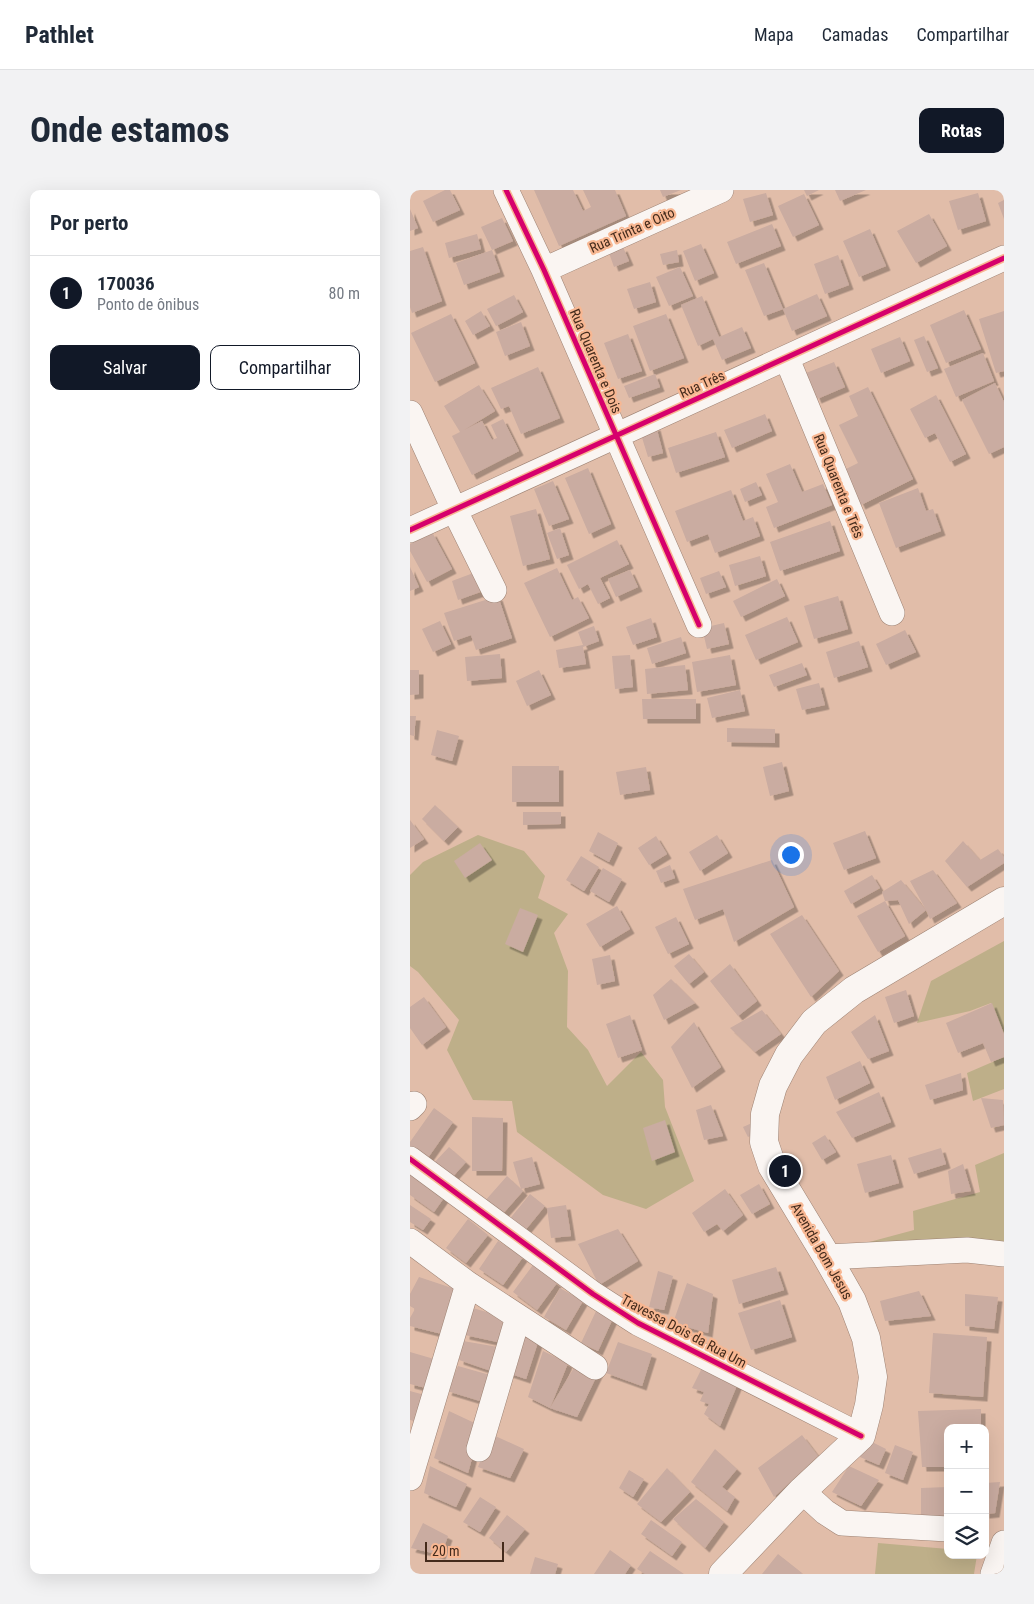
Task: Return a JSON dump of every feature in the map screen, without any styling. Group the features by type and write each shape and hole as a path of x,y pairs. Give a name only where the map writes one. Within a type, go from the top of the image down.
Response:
{"main road":[{"name":"Avenida Bom Jesus","path":"861,1436 869,1405 873,1377 866,1338 852,1301 772,1166 764,1142 765,1114 773,1086 789,1055 814,1022 854,990 1004,901"},
{"path":"723,1574 802,1491 861,1436"}],"street":[{"name":"Rua Quarenta e Dois","path":"506,190 544,270 700,625"},
{"name":"Rua Trinta e Oito","path":"544,270 721,190"},
{"name":"Rua Três","path":"410,530 1004,258"},
{"name":"Rua Quarenta e Três","path":"787,358 892,613"},
{"path":"410,413 494,590"},
{"name":"Travessa Dois da Rua Um","path":"410,1159 593,1294 638,1323 861,1436"},
{"path":"410,1242 468,1284 595,1367"},
{"path":"827,1257 967,1250 1004,1254"},
{"path":"410,1478 468,1284"},
{"path":"479,1449 518,1317"},
{"path":"802,1491 825,1512 842,1523 944,1529"},
{"path":"989,1532 1004,1533"},
{"path":"993,1574 1004,1542"}],"shaded area":[{"path":"478,835 524,851 545,876 538,898 568,914 554,933 568,971 567,1027 588,1050 607,1086 641,1052 663,1080 665,1107 694,1181 646,1209 603,1195 517,1132 512,1101 473,1100 447,1050 459,1020 418,972 410,966 410,875 423,862"},
{"path":"1004,941 1004,1034 991,1003 970,1011 917,1023 931,981"},
{"path":"1004,1057 1004,1089 973,1101 967,1073"},
{"path":"1004,1153 1004,1259 847,1248 914,1230 913,1211 980,1192 975,1165"},
{"path":"878,1543 944,1549 944,1559 976,1559 974,1574 875,1574"}],"building":[{"path":"445,190 450,190 460,210 433,222 423,201"},
{"path":"534,190 573,190 583,211 591,207 583,190 615,190 626,216 559,246"},
{"path":"660,190 681,190 663,197"},
{"path":"804,190 819,190 807,196"},
{"path":"835,190 866,190 840,201"},
{"path":"766,193 773,215 750,222 743,199"},
{"path":"978,193 986,221 958,230 949,201"},
{"path":"804,194 819,225 793,237 778,206"},
{"path":"1004,200 1004,219 998,203"},
{"path":"410,209 418,228 410,231"},
{"path":"929,214 947,246 916,263 897,231"},
{"path":"502,218 513,241 492,250 481,227"},
{"path":"772,224 781,246 736,264 727,242"},
{"path":"870,229 886,266 859,277 843,241"},
{"path":"477,234 481,249 449,258 445,243"},
{"path":"701,244 714,273 695,281 683,251"},
{"path":"423,247 442,301 412,313 410,307 410,251"},
{"path":"623,247 629,261 614,267 609,253"},
{"path":"492,250 500,272 464,285 456,263"},
{"path":"677,250 679,262 663,265 660,254"},
{"path":"838,255 849,285 825,294 814,264"},
{"path":"764,263 783,309 764,316 745,270"},
{"path":"680,267 693,296 669,306 656,277"},
{"path":"650,282 656,302 634,309 627,289"},
{"path":"817,294 827,316 792,331 783,309"},
{"path":"514,295 523,312 496,326 487,309"},
{"path":"702,296 719,337 742,327 751,348 722,360 713,339 698,346 681,305"},
{"path":"964,310 981,349 946,363 930,325"},
{"path":"481,311 490,326 473,335 465,321"},
{"path":"1004,311 1004,371 996,373 979,319"},
{"path":"451,314 475,363 435,382 411,333"},
{"path":"666,314 684,358 650,371 633,326"},
{"path":"521,322 530,346 505,356 496,332"},
{"path":"628,334 642,371 618,379 604,343"},
{"path":"924,336 938,368 927,372 914,340"},
{"path":"900,337 910,361 881,373 871,349"},
{"path":"983,353 994,381 956,397 944,369"},
{"path":"834,362 845,387 817,399 806,373"},
{"path":"538,367 560,418 521,434 509,406 501,409 491,388"},
{"path":"655,374 660,387 629,398 624,386"},
{"path":"995,383 1004,402 1004,447 989,454 962,400"},
{"path":"479,385 495,411 464,430 482,421 492,440 497,438 491,425 503,419 519,451 472,475 452,436 460,432 444,406"},
{"path":"868,387 913,479 861,505 844,470 858,463 839,425 858,416 849,396"},
{"path":"936,395 966,454 950,462 935,433 925,438 910,409"},
{"path":"765,414 772,431 732,448 724,430"},
{"path":"656,426 663,453 648,457 640,431"},
{"path":"716,432 725,457 676,473 668,448"},
{"path":"790,464 802,492 823,484 832,505 774,528 766,507 778,502 766,474"},
{"path":"588,468 611,524 589,534 565,478"},
{"path":"553,481 569,519 549,526 534,489"},
{"path":"756,482 762,495 745,502 740,489"},
{"path":"918,488 926,511 933,509 941,531 896,548 879,503"},
{"path":"731,490 743,521 753,517 760,536 715,553 708,534 687,542 675,511"},
{"path":"536,509 550,559 523,566 510,516"},
{"path":"830,521 840,551 780,571 770,542"},
{"path":"560,528 569,555 557,559 547,533"},
{"path":"432,532 452,569 427,582 410,551 410,544"},
{"path":"617,540 629,564 600,578 610,598 598,604 588,584 579,589 567,565"},
{"path":"760,556 766,576 735,586 729,565"},
{"path":"410,567 419,587 410,591"},
{"path":"557,568 572,600 578,597 589,618 550,637 524,583"},
{"path":"630,570 638,587 616,597 608,579"},
{"path":"719,571 726,587 706,594 700,578"},
{"path":"476,572 483,591 458,600 452,581"},
{"path":"777,579 785,596 741,617 733,601"},
{"path":"498,596 512,638 476,650 471,635 454,641 444,613"},
{"path":"838,596 848,629 814,639 804,606"},
{"path":"787,617 798,642 756,660 745,635"},
{"path":"651,618 657,637 633,645 626,627"},
{"path":"440,621 451,644 433,652 422,629"},
{"path":"724,623 729,644 707,649 702,628"},
{"path":"594,626 599,641 583,647 586,664 559,668 556,650 583,645 578,632"},
{"path":"905,630 916,652 886,665 876,644"},
{"path":"681,637 686,653 652,664 647,648"},
{"path":"859,641 868,667 834,678 826,652"},
{"path":"500,654 502,678 467,681 465,657"},
{"path":"630,655 633,687 615,689 612,656"},
{"path":"730,655 736,685 697,692 692,662"},
{"path":"802,663 807,675 774,687 769,675"},
{"path":"685,665 688,690 647,694 645,669"},
{"path":"410,670 419,670 419,694 410,695"},
{"path":"539,670 551,695 527,706 516,681"},
{"path":"819,683 825,705 802,710 796,689"},
{"path":"740,690 745,711 712,718 707,698"},
{"path":"642,699 696,699 696,719 643,719"},
{"path":"410,716 416,716 414,736 410,735"},
{"path":"727,728 775,729 775,743 727,742"},
{"path":"437,730 459,736 452,761 431,755"},
{"path":"782,762 789,791 770,796 763,767"},
{"path":"512,766 559,766 559,802 512,802"},
{"path":"646,767 650,790 620,795 616,772"},
{"path":"435,805 458,827 444,841 422,819"},
{"path":"523,812 561,812 561,824 523,825"},
{"path":"410,820 424,839 410,848"},
{"path":"865,831 876,858 844,870 833,843"},
{"path":"598,832 618,843 609,862 589,851"},
{"path":"717,835 728,853 700,871 689,852"},
{"path":"656,836 667,854 649,865 638,848"},
{"path":"963,841 980,860 998,849 1004,857 1004,863 967,887 945,861"},
{"path":"480,843 492,860 465,878 454,861"},
{"path":"581,856 599,867 584,891 566,880"},
{"path":"772,860 794,907 734,942 723,909 695,920 683,889"},
{"path":"670,865 675,878 661,883 656,871"},
{"path":"603,868 622,879 609,902 590,891"},
{"path":"933,870 957,903 930,919 910,881"},
{"path":"872,875 880,888 851,904 844,891"},
{"path":"901,880 926,910 909,924 898,900 885,901 882,892"},
{"path":"885,901 905,936 878,952 857,916"},
{"path":"617,906 630,929 600,947 586,924"},
{"path":"520,908 538,915 523,952 505,944"},
{"path":"802,915 839,971 811,997 770,934"},
{"path":"676,917 689,944 668,954 655,927"},
{"path":"689,954 704,972 689,984 674,966"},
{"path":"610,955 615,981 597,985 592,959"},
{"path":"730,964 757,1001 738,1016 710,981"},
{"path":"671,979 695,1003 664,1020 653,995"},
{"path":"906,990 914,1016 894,1023 885,997"},
{"path":"424,997 446,1027 422,1045 410,1028 410,1007"},
{"path":"992,1003 1004,1034 1004,1057 991,1062 983,1043 958,1053 946,1023"},
{"path":"762,1010 781,1034 755,1052 730,1028"},
{"path":"630,1015 642,1050 618,1058 606,1024"},
{"path":"875,1015 889,1051 868,1059 851,1032"},
{"path":"694,1022 721,1067 692,1088 671,1047"},
{"path":"860,1061 870,1083 835,1100 826,1077"},
{"path":"961,1073 963,1090 930,1100 925,1085"},
{"path":"879,1092 891,1122 852,1138 836,1112"},
{"path":"981,1098 1003,1100 1004,1125 991,1128"},
{"path":"711,1105 723,1136 704,1140 696,1110"},
{"path":"434,1108 453,1122 425,1162 410,1151 410,1142"},
{"path":"472,1117 503,1118 502,1171 472,1171"},
{"path":"665,1120 675,1152 652,1161 643,1128"},
{"path":"752,1123 757,1133 748,1137 743,1127"},
{"path":"825,1135 836,1152 822,1160 812,1143"},
{"path":"449,1147 466,1162 449,1181 432,1165"},
{"path":"941,1148 946,1164 914,1174 908,1158"},
{"path":"891,1155 899,1183 865,1193 857,1164"},
{"path":"532,1157 540,1184 521,1189 513,1162"},
{"path":"963,1164 971,1191 951,1194 948,1171"},
{"path":"415,1168 448,1192 434,1212 410,1195 410,1175"},
{"path":"507,1176 523,1191 500,1217 484,1202"},
{"path":"759,1184 770,1204 752,1214 740,1195"},
{"path":"725,1189 743,1215 723,1231 717,1224 704,1232 692,1213"},
{"path":"530,1194 545,1206 523,1233 508,1221"},
{"path":"410,1205 431,1219 423,1230 410,1222"},
{"path":"566,1205 571,1236 551,1238 547,1208"},
{"path":"468,1219 488,1235 466,1263 446,1248"},
{"path":"618,1229 638,1261 599,1285 578,1244"},
{"path":"498,1241 523,1257 503,1285 479,1269"},
{"path":"533,1265 557,1283 537,1310 513,1292"},
{"path":"776,1267 784,1290 739,1304 732,1280"},
{"path":"658,1271 673,1276 664,1310 649,1307"},
{"path":"419,1277 464,1292 450,1336 410,1326 410,1318 415,1309 410,1306 410,1294"},
{"path":"687,1283 713,1294 708,1333 673,1323"},
{"path":"560,1288 583,1301 566,1330 544,1317"},
{"path":"919,1291 931,1316 885,1321 880,1301"},
{"path":"965,1294 998,1297 994,1329 965,1326"},
{"path":"780,1300 792,1337 751,1350 738,1313"},
{"path":"469,1307 508,1318 502,1343 465,1335"},
{"path":"597,1309 614,1316 598,1351 581,1343"},
{"path":"520,1330 540,1336 526,1379 505,1372"},
{"path":"933,1333 987,1337 983,1397 929,1393"},
{"path":"463,1341 498,1347 497,1373 459,1360"},
{"path":"618,1342 652,1354 642,1386 606,1373"},
{"path":"543,1351 568,1363 550,1408 528,1397"},
{"path":"410,1352 441,1361 434,1390 410,1384"},
{"path":"578,1361 599,1371 577,1417 550,1408"},
{"path":"458,1366 497,1377 490,1404 447,1391"},
{"path":"702,1368 738,1383 720,1426 704,1414 709,1404 700,1401 704,1392 692,1388"},
{"path":"410,1391 432,1397 425,1424 410,1420"},
{"path":"981,1409 981,1424 944,1424 944,1467 922,1467 918,1411"},
{"path":"449,1411 481,1426 468,1473 434,1458"},
{"path":"491,1434 524,1449 510,1478 478,1467"},
{"path":"802,1435 818,1456 774,1497 758,1468"},
{"path":"868,1440 886,1449 879,1465 860,1457"},
{"path":"895,1445 913,1452 903,1480 885,1473"},
{"path":"715,1449 737,1469 722,1487 735,1497 727,1511 691,1482"},
{"path":"430,1466 467,1484 456,1507 424,1493"},
{"path":"849,1466 879,1480 861,1506 832,1492"},
{"path":"667,1468 690,1492 661,1522 637,1504"},
{"path":"629,1470 644,1479 633,1497 619,1488"},
{"path":"1000,1482 995,1513 989,1514 989,1483"},
{"path":"944,1487 944,1521 921,1518 921,1488"},
{"path":"480,1497 496,1507 480,1532 463,1522"},
{"path":"696,1499 724,1522 705,1548 673,1519"},
{"path":"507,1515 525,1529 506,1552 489,1538"},
{"path":"651,1520 682,1542 672,1556 641,1534"},
{"path":"423,1523 448,1536 441,1555 411,1548"},
{"path":"610,1550 631,1565 625,1574 594,1574"},
{"path":"650,1551 684,1574 645,1574 637,1569"},
{"path":"778,1554 802,1573 762,1574"},
{"path":"535,1557 558,1564 555,1574 530,1574"}],"cycle path":[{"path":"506,190 544,270 699,625"},
{"path":"410,530 1004,258"},
{"path":"410,1159 593,1294 638,1323 861,1436"}],"place":[{"name":"170036","path":"785,1171"}]}
